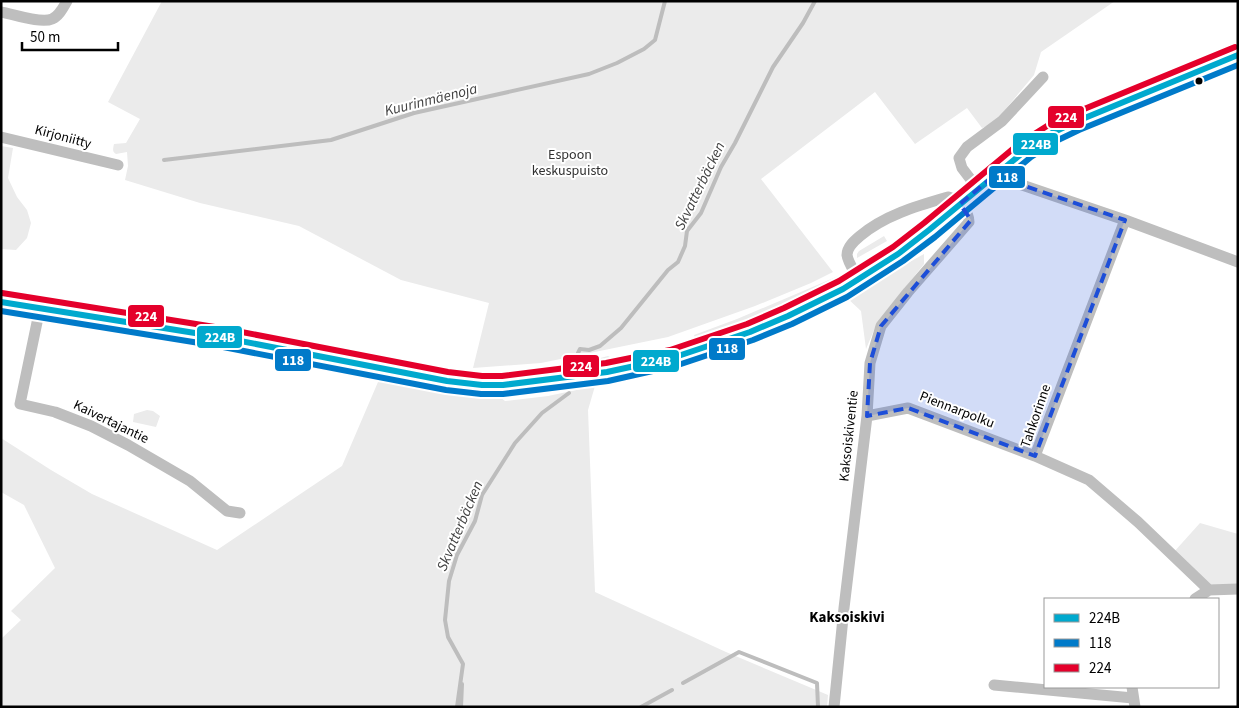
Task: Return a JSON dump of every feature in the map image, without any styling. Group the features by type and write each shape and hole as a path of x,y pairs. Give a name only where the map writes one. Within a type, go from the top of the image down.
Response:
{"street":[{"path":"1,12 39,20 50,20 62,10 67,1"},
{"path":"1,302 220,337 288,352 447,381 503,385 607,372 672,358 750,332 825,298 859,280 898,254 1026,150 1052,133 1238,55"},
{"path":"978,189 962,168 959,158 967,147 1002,121 1043,77"},
{"name":"Kirjoniitty","path":"1,137 118,165"},
{"path":"1002,169 1016,183 1125,220 1238,262"},
{"path":"859,280 848,260 847,254 850,246 865,232 893,216 912,208 948,198 952,198 960,204"},
{"name":"Kaksoiskiventie","path":"834,707 867,416 870,363 881,326 969,222 969,217 960,204"},
{"name":"Tahkorinne","path":"1125,220 1035,456 1089,480 1138,522 1209,590"},
{"name":"Kaivertajantie","path":"40,308 20,404 55,412 91,426 190,481 227,511 240,513"},
{"name":"Piennarpolku","path":"867,416 908,408 1035,456"},
{"path":"1197,598 1209,590 1238,589"},
{"path":"994,685 1133,697"}],"highlighted area":[{"path":"1002,169 1016,183 1125,220 1035,456 908,408 867,416 870,363 881,326 971,220 960,204"}],"green space":[{"name":"Espoon keskuspuisto","path":"162,1 1115,1 1041,52 1034,75 994,123 982,128 967,108 915,144 875,92 761,179 833,272 755,306 668,337 541,363 473,368 489,303 401,280 299,226 200,203 125,180 128,166 127,152 116,154 113,148 114,144 126,143 140,119 108,102"},
{"path":"1,146 13,148 8,178 17,197 27,210 31,223 27,238 16,250 1,249"},
{"path":"884,236 887,241 857,258 859,251"},
{"path":"924,254 924,264 877,323 866,349 861,311 846,297"},
{"path":"843,274 845,277 841,281 803,302 746,326 695,338 694,335"},
{"path":"608,356 613,360 600,365 541,370 542,368 585,362"},
{"path":"532,370 534,372 501,377 467,376"},
{"path":"381,375 496,394 505,401 548,396 595,386 588,410 595,592 726,652 828,695 827,707 1,707 1,639 21,620 11,611 55,568 24,505 1,492 1,438 92,494 217,550 342,466"},
{"path":"147,410 153,411 160,416 156,427 133,422 134,414"},
{"path":"1200,523 1238,534 1238,587 1210,587 1173,553"}],"waterway":[{"name":"Kuurinmäenoja","path":"164,160 331,140 414,113 589,74 617,63 644,49 655,40 665,1"},
{"name":"Skvatterbäcken","path":"578,353 580,349 589,350 600,346 621,328 668,270 678,262 685,246 687,231 701,213 721,167 773,67 803,23 815,1"},
{"name":"Skvatterbäcken","path":"457,707 463,664 448,637 445,620 449,581 457,555 475,521 482,495 515,443 542,413 569,393"},
{"path":"683,683 739,652 817,683 818,707"},
{"name":"Skvatterbäcken","path":"461,707 462,684"},
{"path":"641,707 672,690"}],"transit line":[{"name":"224","path":"2,293 221,328 448,372 482,376 502,376 606,363 670,350 747,324 839,281 893,247 1020,143 1047,126 1235,47"},
{"name":"224B","path":"1,302 220,337 447,381 503,385 607,372 672,358 750,332 843,289 898,254 1026,150 1052,133 1238,55"},
{"name":"118","path":"1,311 218,346 446,390 481,394 503,394 608,381 675,366 753,340 792,324 847,297 903,261 935,237 1031,157 1056,141 1238,65"}],"district":[{"name":"Kaksoiskivi","path":"847,617"}]}
